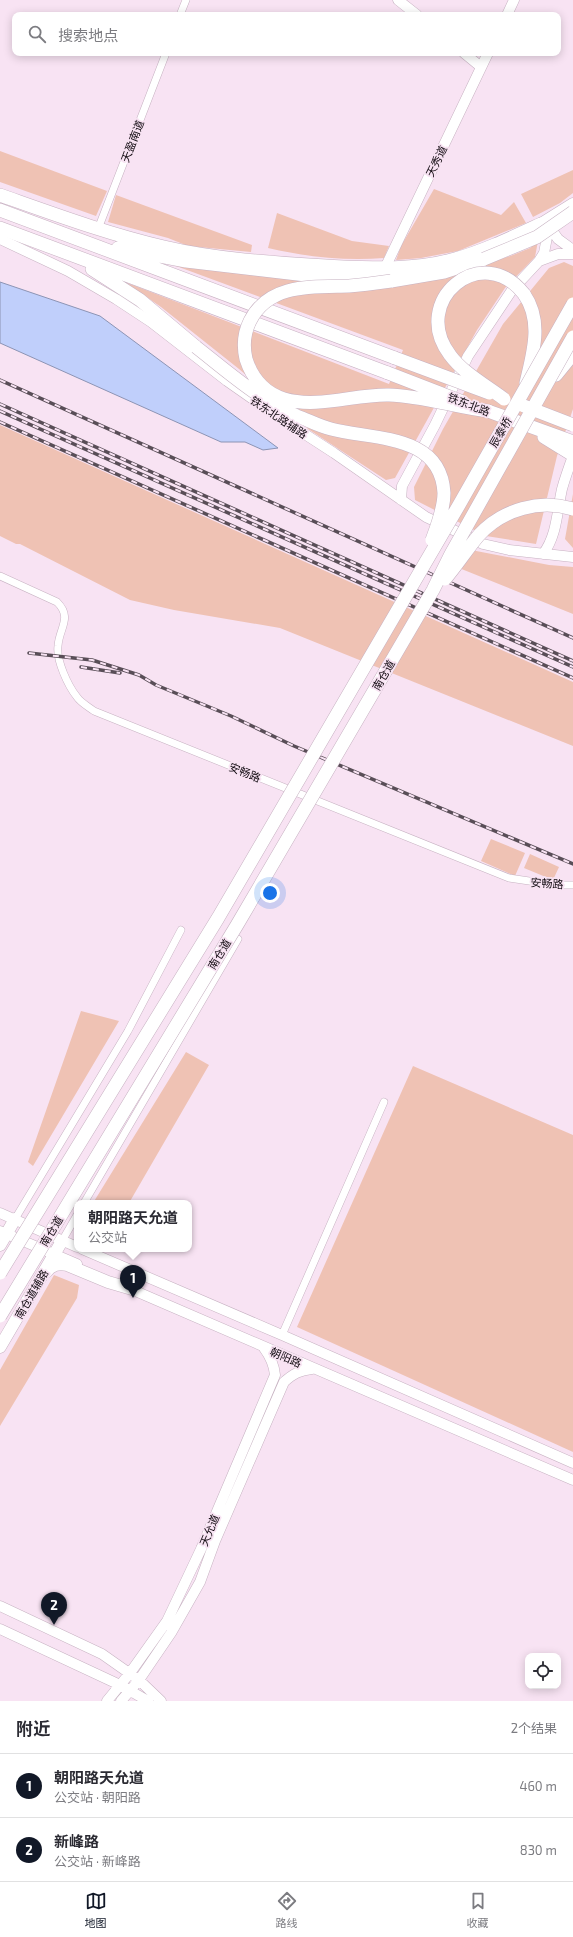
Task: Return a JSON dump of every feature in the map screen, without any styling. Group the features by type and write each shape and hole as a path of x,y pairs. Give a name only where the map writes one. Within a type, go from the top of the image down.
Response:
{"highway":[{"path":"0,195 98,229 164,247 195,253 308,265 385,268 422,265 454,260 498,244 543,222"},
{"path":"0,210 74,238 186,261 323,277 391,281"},
{"path":"488,411 398,396 372,396 329,401 291,400 272,394 258,382 248,365 244,348 250,321 256,310 278,294 300,288 368,285 444,272 503,252 538,237 573,212"},
{"path":"0,228 40,243 113,281 166,320 196,347 231,375 279,408 331,429 401,441 415,447 427,456 439,473 444,493 426,559"},
{"name":"铁东北路","path":"74,238 573,425"},
{"name":"铁东北路","path":"40,243 573,442"},
{"path":"504,399 460,366 450,355 440,338 438,320 442,301 450,290 466,277 480,273 505,277 517,286 527,297 533,316 536,334 525,388"},
{"name":"辰泰桥","path":"426,559 573,304"},
{"name":"辰泰桥","path":"433,590 451,554 573,337"},
{"path":"537,400 573,354"},
{"path":"542,413 573,418"},
{"path":"530,427 573,455"},
{"path":"433,590 452,571 480,534 501,517 538,505 556,505 573,509"},
{"name":"南仓道","path":"0,1273 218,918 426,559"},
{"name":"南仓道","path":"0,1316 237,925 433,590"}],"main road":[{"path":"543,222 573,204"},
{"path":"0,1245 3,1232 16,1220"},
{"name":"南仓道辅路","path":"0,1348 62,1241"},
{"path":"42,1276 49,1268 60,1264 118,1286 132,1289"}],"street":[{"path":"181,12 186,0"},
{"path":"398,0 413,12"},
{"path":"508,12 514,0"},
{"name":"天盈南道","path":"98,229 165,56"},
{"path":"468,56 481,67"},
{"name":"天秀道","path":"385,268 486,56"},
{"path":"543,222 558,239 573,250"},
{"path":"401,500 402,486 435,425 468,356 512,290 539,262 544,253 547,242 543,222"},
{"name":"铁东北路辅路","path":"0,240 68,271 116,299 151,322 227,381 426,517 483,544 509,550 573,557"},
{"path":"539,262 558,254 573,254"},
{"path":"543,554 550,545 554,534 563,487 573,455"},
{"name":"安畅路","path":"0,576 57,602 62,608 65,618 57,647 63,673 77,698 94,711 509,878 536,883 573,885"},
{"path":"16,1220 128,1030 181,930"},
{"path":"86,1200 238,940"},
{"path":"282,1334 384,1102"},
{"path":"0,1213 74,1246"},
{"path":"62,1241 74,1220"},
{"name":"朝阳路","path":"3,1232 312,1369 573,1480"},
{"name":"朝阳路","path":"89,1252 282,1334 573,1463"},
{"name":"天允道","path":"107,1701 130,1673 167,1622 181,1593 275,1375 275,1368 270,1355 262,1346"},
{"name":"天允道","path":"121,1701 139,1680 171,1633 200,1582 215,1541 284,1382 295,1373 312,1369"},
{"path":"0,1606 102,1654 139,1680 161,1701"},
{"path":"0,1629 120,1685 148,1701"}],"shaded area":[{"path":"0,151 107,191 96,216 0,182"},
{"path":"573,170 573,193 560,203 533,217 521,194"},
{"path":"434,189 501,215 514,202 526,223 458,251 421,258 396,260 401,246"},
{"path":"116,195 252,245 251,252 188,246 168,238 108,222"},
{"path":"277,213 352,241 389,246 384,258 369,259 326,258 268,248"},
{"path":"538,241 535,257 505,288 477,330 395,478 386,480 308,429 239,369 161,307 125,282 389,384 403,350 168,263 307,279 352,290 480,266 530,248"},
{"path":"564,262 573,266 573,409 557,456 536,544 486,536 415,500 414,487 443,429 503,324 549,268"},
{"path":"0,425 573,682 573,746 280,628 174,610 130,600 20,544 16,544 0,536"},
{"path":"573,494 573,548 565,539"},
{"path":"471,550 549,565 573,567 573,614 459,568"},
{"path":"491,839 525,853 515,876 481,861"},
{"path":"530,854 559,867 553,880 524,868"},
{"path":"81,1011 119,1021 33,1166 28,1162"},
{"path":"186,1052 209,1065 131,1200 95,1200"},
{"path":"413,1066 573,1135 573,1452 297,1327"},
{"path":"54,1275 79,1285 77,1298 0,1426 0,1370"}],"water":[{"path":"0,282 100,316 278,448 263,450 245,442 221,442 0,343"}],"railway":[{"path":"0,380 573,638"},
{"path":"0,404 573,661"},
{"path":"0,411 573,667"},
{"path":"0,422 573,678"},
{"path":"29,653 92,660 139,675 156,685 231,716 294,746 573,864"},
{"path":"81,667 120,673"}],"place":[{"name":"朝阳路天允道","path":"133,1298"},
{"name":"新峰路","path":"54,1625"}]}
